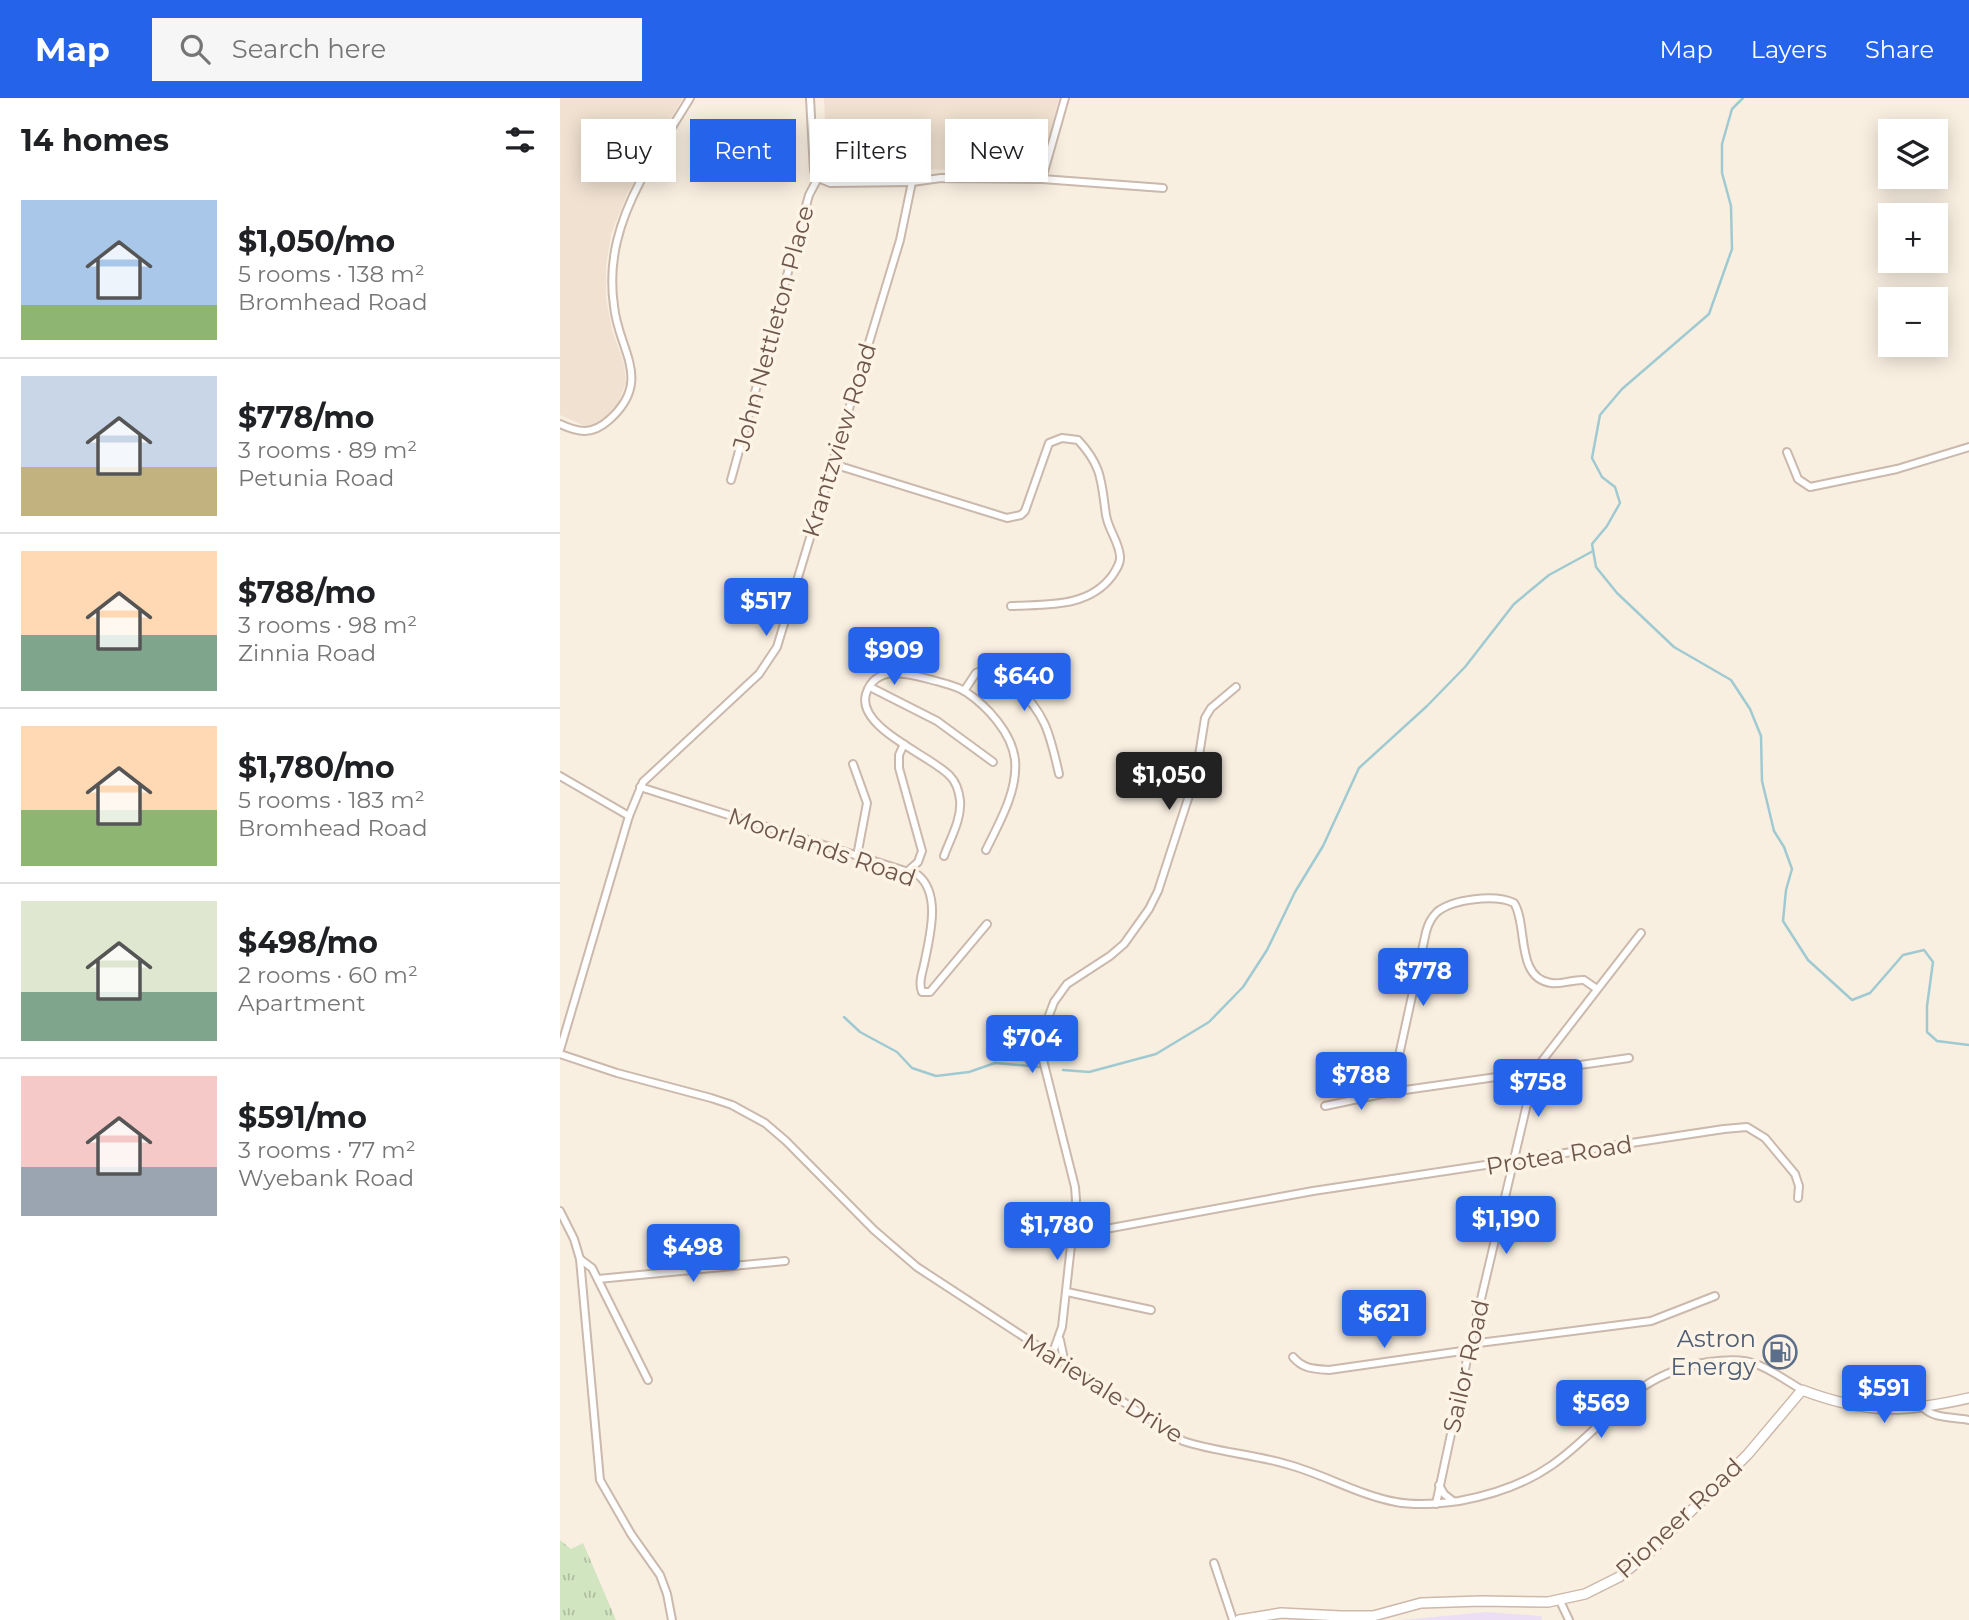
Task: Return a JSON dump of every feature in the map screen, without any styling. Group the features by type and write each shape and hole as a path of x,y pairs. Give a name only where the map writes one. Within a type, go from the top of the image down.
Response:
{"main road":[{"name":"Pioneer Road","path":"1239,1620 1281,1613 1373,1616 1421,1603 1560,1601 1603,1586 1635,1564 1726,1478 1802,1390"},
{"path":"1802,1390 1839,1403 1881,1410 1923,1407 1969,1398"}],"street":[{"path":"560,424 583,432 595,430 615,414 628,393 632,377 630,361 614,307 616,244 629,204 690,98"},
{"path":"810,98 811,119"},
{"path":"1048,158 1065,98"},
{"path":"1048,179 1163,188"},
{"name":"John Nettleton Place","path":"731,481 809,195 816,182"},
{"path":"828,182 871,182"},
{"name":"Krantzview Road","path":"560,1052 629,816 640,787 695,732 760,674 774,655 900,240 912,182"},
{"path":"833,464 1007,518 1025,511 1049,443 1062,438 1078,440 1100,473 1106,517 1120,563 1107,582 1084,598 1068,603 1012,606"},
{"path":"1787,452 1798,479 1810,487 1898,468 1969,447"},
{"path":"964,691 976,673 985,668 1003,676 1027,696 1047,725 1059,774"},
{"path":"944,856 960,808 958,790 949,774 871,718 865,703 870,687 881,676 898,673 964,691 1001,725 1015,760 1012,784 1003,814 986,850"},
{"path":"870,687 937,721 993,762"},
{"path":"1052,1356 1060,1338 1067,1292 1075,1187 1042,1060 1048,1018 1059,992 1124,944 1149,909 1158,891 1195,774 1205,718 1211,708 1236,687"},
{"path":"904,744 899,755 899,768 922,851 918,862 908,871"},
{"path":"853,764 867,803 857,856"},
{"path":"560,776 629,816"},
{"name":"Moorlands Road","path":"640,787 908,871 925,881 931,896 929,942 920,985 922,992 930,992 987,924"},
{"path":"1391,1092 1426,932 1434,915 1442,909 1494,897 1514,903 1519,911 1523,949 1534,973 1550,983 1584,980 1597,989"},
{"name":"Sailor Road","path":"1436,1504 1535,1070 1641,933"},
{"name":"Marievale Drive","path":"560,1052 617,1073 732,1105 765,1123 874,1230 917,1267 1183,1441 1200,1447 1288,1464 1395,1502 1436,1504 1454,1501 1509,1488 1535,1476 1572,1450 1639,1388 1682,1368 1718,1361 1754,1363 1802,1390"},
{"path":"1325,1106 1391,1092 1629,1058"},
{"name":"Protea Road","path":"1073,1235 1234,1208 1313,1191 1747,1127 1765,1138 1791,1166 1798,1186 1798,1198"},
{"path":"560,1211 574,1239 580,1259 600,1480 631,1534 660,1575 672,1620"},
{"path":"580,1259 592,1268 648,1380"},
{"path":"598,1279 785,1261"},
{"path":"1067,1292 1151,1310"},
{"path":"1293,1357 1299,1365 1329,1370 1651,1321 1715,1296"},
{"path":"1060,1338 1065,1364"},
{"path":"1923,1407 1927,1412 1936,1415 1969,1420"},
{"path":"1439,1485 1444,1494 1454,1501"},
{"path":"1214,1563 1233,1620"},
{"path":"1560,1601 1569,1620"}],"shaded area":[{"path":"560,98 683,98 671,119 581,119 581,182 634,182 611,234 606,266 606,298 612,330 624,364 626,382 617,407 601,423 585,426 560,415"},
{"path":"824,98 1059,98 1048,139 1048,119 945,119 945,170 931,169 931,119 825,119"},
{"path":"1486,1612 1541,1616 1542,1620 1402,1620"}],"green space":[{"path":"560,1540 571,1549 583,1543 616,1620 560,1620"}],"waterway":[{"path":"1743,98 1732,109 1722,144 1722,173 1731,206 1732,249 1709,314 1622,389 1600,415 1592,458 1602,477 1615,487 1620,503 1607,526 1592,544 1596,567 1617,593 1674,647 1731,680 1750,709 1761,736 1762,781 1774,831 1784,847 1792,869 1786,890 1783,921 1808,960 1852,1000 1870,993 1903,955 1924,950 1933,962 1927,1006 1927,1032 1937,1041 1969,1045"},
{"path":"1063,1070 1089,1072 1156,1054 1209,1022 1243,987 1267,950 1295,892 1323,846 1359,768 1465,667 1514,604 1549,575 1593,551"},
{"path":"844,1017 860,1032 897,1052 912,1068 936,1076 969,1072 995,1063 1040,1067"}],"place":[{"name":"Astron Energy","path":"1780,1352"}]}
